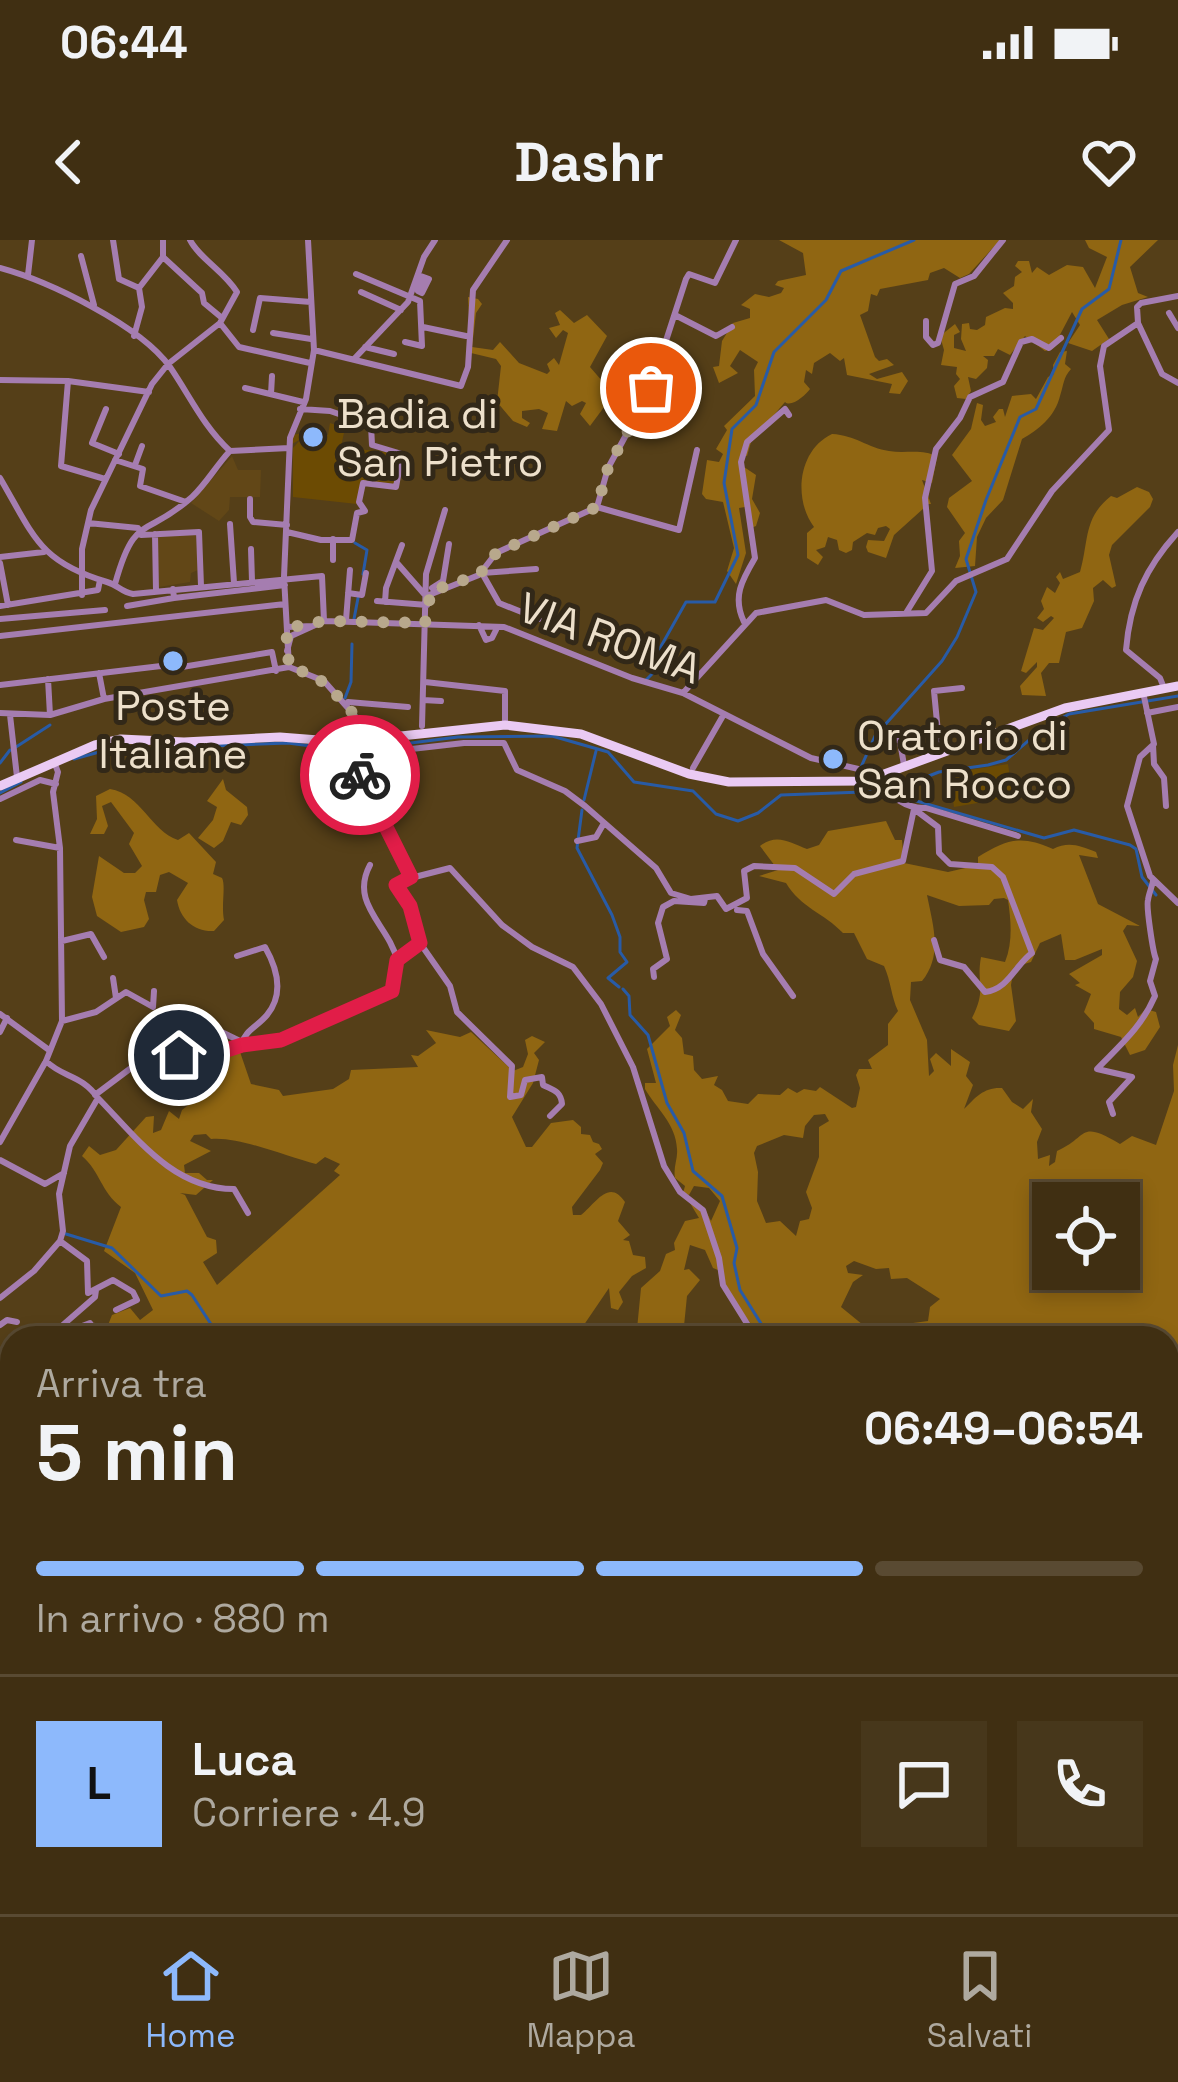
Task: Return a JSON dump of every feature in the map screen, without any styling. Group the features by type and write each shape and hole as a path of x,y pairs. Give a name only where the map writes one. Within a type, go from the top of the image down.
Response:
{"main road":[{"path":"0,786 104,742 280,737 358,743 505,719 581,734 689,773 729,782 869,779 1065,708 1145,704 1165,688 1178,686"}],"street":[{"path":"28,275 32,240"},
{"path":"112,240 119,279 139,288"},
{"path":"134,336 142,307 139,288 163,257 163,240"},
{"path":"82,595 87,523 148,392 168,364 221,321 237,290 190,240"},
{"path":"289,667 285,581 290,434 314,350 308,240"},
{"path":"355,358 411,296 435,240"},
{"path":"314,350 461,386 468,367 470,300 476,281 507,240"},
{"path":"597,507 608,468 646,398 689,274 715,283 736,240"},
{"path":"926,321 926,337 933,345 938,343 956,284 974,276 1003,240"},
{"path":"80,256 95,309"},
{"path":"163,257 202,293 204,303 238,347 311,363"},
{"path":"0,268 28,275 95,309 134,336 168,364 204,423 230,451"},
{"path":"356,274 420,302 422,346 405,342"},
{"path":"361,292 401,310"},
{"path":"1178,296 1141,302 1137,307 1138,322 1162,374 1178,383"},
{"path":"253,330 260,298 311,302"},
{"path":"1169,313 1178,328"},
{"path":"675,315 716,336 732,327"},
{"path":"683,693 756,613 826,600 864,615 926,613 964,576 999,566 1052,491 1109,430 1102,349 1138,322"},
{"path":"423,327 468,336"},
{"path":"273,333 312,339"},
{"path":"906,613 932,571 925,498 939,443 970,397 1004,382 1021,342 1032,339 1049,348 1061,338"},
{"path":"365,346 394,354"},
{"path":"614,362 636,395 646,398"},
{"path":"272,376 272,394"},
{"path":"0,380 68,381 148,392"},
{"path":"68,381 61,466 105,479"},
{"path":"245,388 371,425 372,446 401,452 396,487 362,485 359,502 365,511 357,513 352,540 254,522 250,499"},
{"path":"106,409 92,443 142,470 140,486 186,502"},
{"path":"744,622 739,589 755,558 741,462 747,442 784,409 789,415"},
{"path":"135,467 142,446"},
{"path":"87,523 138,528 186,502 230,451 290,448"},
{"path":"482,573 496,553 597,507 679,530 697,450"},
{"path":"0,478 44,552 81,574 133,594 322,576 324,621"},
{"path":"422,726 426,574 445,510"},
{"path":"154,522 156,591"},
{"path":"230,524 234,583"},
{"path":"138,528 141,535 199,532 201,586"},
{"path":"116,584 125,549 138,528"},
{"path":"1165,688 1160,678 1126,650 1138,588 1161,548 1178,532"},
{"path":"333,539 333,560"},
{"path":"402,544 381,602 428,598 482,573 536,569"},
{"path":"428,598 443,581 449,544"},
{"path":"251,549 252,581"},
{"path":"44,552 0,560 4,606 82,595 98,590 100,580"},
{"path":"397,563 428,598"},
{"path":"346,621 350,570"},
{"path":"348,593 362,595 366,573"},
{"path":"482,573 499,603 539,619"},
{"path":"127,606 201,586 285,581"},
{"path":"0,636 285,604"},
{"path":"0,619 105,610"},
{"name":"VIA ROMA","path":"290,631 324,621 488,628 683,693 811,758 869,779 914,808"},
{"path":"0,685 272,652 276,671"},
{"path":"221,660 222,681"},
{"path":"0,713 50,715 104,698 289,667 316,676 355,716 365,790 411,877"},
{"path":"99,673 104,698"},
{"path":"48,679 50,715"},
{"path":"425,682 506,693 505,719"},
{"path":"940,756 934,691 962,688"},
{"path":"424,700 441,701"},
{"path":"344,702 408,707"},
{"path":"1166,806 1164,778 1154,764 1145,704 1178,707"},
{"path":"693,768 724,714"},
{"path":"10,715 17,777"},
{"path":"893,736 900,742 905,769"},
{"path":"359,755 504,742 510,761 524,776 556,787 583,805 656,868 671,893 691,899 717,896 723,908 747,911 763,954 793,996"},
{"path":"1154,745 1140,757 1127,806 1153,880 1178,903"},
{"path":"0,1142 46,1061 62,1021 60,848 53,792 56,766"},
{"path":"0,799 40,780 56,784"},
{"path":"914,808 1018,836"},
{"path":"729,909 747,898 744,871 754,866 795,868 834,894 854,874 903,861 914,808"},
{"path":"914,808 937,826 939,853 950,865 992,867 1003,877 1031,956 1021,961 1000,988 986,992 964,967 940,960 934,940"},
{"path":"578,841 596,838 604,823"},
{"path":"16,840 60,848"},
{"path":"0,1298 34,1271 60,1241 58,1194 74,1135 96,1097 147,1056 208,1056 242,1044 281,1040 387,997 397,960 364,897 370,865"},
{"path":"550,1117 562,1104 542,1077 528,1078 521,1095 510,1097 510,1062 484,1043 457,1012 450,986 420,943 410,906 396,885 450,868 502,925 532,947 564,959 592,991 633,1067 670,1179 704,1210 723,1285 749,1326"},
{"path":"1113,1114 1109,1102 1132,1077 1097,1069 1124,1046 1155,996 1150,981 1156,959 1149,943 1152,919 1147,906 1153,880"},
{"path":"654,976 653,969 668,959 658,923 663,907 679,901 704,902 705,897"},
{"path":"62,941 92,934 104,957"},
{"path":"397,960 420,943"},
{"path":"237,956 265,947 279,977 272,1008 250,1028 242,1044"},
{"path":"113,978 116,998"},
{"path":"62,1021 96,1012 126,992 153,1007 154,991"},
{"path":"0,1032 3,1016 49,1050"},
{"path":"201,1022 242,1044"},
{"path":"46,1061 79,1077 130,1135 176,1174 209,1188 234,1189 248,1213"},
{"path":"0,1160 45,1184 64,1173"},
{"path":"60,1241 87,1262 88,1293 113,1280 133,1292 136,1300 116,1310"},
{"path":"62,1324 95,1297 96,1290"},
{"path":"0,1325 7,1320 17,1322"},
{"path":"80,1326 93,1326"}],"shaded area":[{"path":"779,240 1000,240 960,278 944,268 930,273 928,280 871,294 868,311 860,315 875,357 894,365 869,374 877,379 902,372 908,381 900,394 889,393 892,384 847,375 844,358 840,361 830,353 814,363 812,374 806,370 804,382 810,389 794,402 785,402 751,442 747,456 742,455 741,465 756,475 752,499 760,513 751,528 745,507 739,508 746,553 736,584 727,571 734,548 723,502 702,494 707,460 719,462 723,454 716,449 727,430 724,426 755,396 758,362 740,350 730,366 738,373 719,383 713,367 719,366 722,341 733,323 750,318 750,309 741,305 755,294 781,293 784,288 775,285 778,281 806,275 803,253"},
{"path":"1085,240 1158,240 1130,267 1138,293 1148,297 1097,320 1109,339 1092,351 1068,343 1080,325 1072,312 1053,348 1045,351 1025,336 1010,355 998,349 994,356 983,356 987,368 976,379 968,377 971,391 966,399 957,398 957,367 941,365 940,336 955,324 960,332 954,335 954,348 966,351 962,324 977,330 985,325 986,317 1013,309 1003,293 1022,272 1015,266 1018,261 1029,261 1032,273 1037,267 1049,275 1067,265 1083,267 1095,288 1107,257 1089,248"},
{"path":"468,297 482,304 476,313 472,347 493,350 500,342 519,363 547,374 547,364 554,358 559,365 568,333 563,330 556,338 549,328 560,325 555,313 560,310 574,323 587,315 607,336 590,367 603,382 612,384 613,395 590,426 580,414 586,403 582,401 572,406 566,401 557,431 542,429 548,413 539,409 522,411 522,418 530,423 527,427 513,421 497,402 501,366 496,359 471,353"},
{"path":"1067,351 1065,364 1071,369 1058,404 1045,422 1022,439 1003,500 977,537 975,566 955,568 965,533 947,507 949,498 972,481 952,455 971,429 977,403 983,405 985,426 996,422 993,417 999,409 1005,417 1012,396 1031,394 1036,399 1054,374 1060,352"},
{"path":"330,423 345,428 341,447 401,454 395,485 361,481 357,504 293,497 293,448 301,439 292,444 292,435 303,433 305,443 322,441"},
{"path":"832,434 881,449 937,457 932,483 922,480 931,504 923,504 894,535 886,558 866,547 868,540 884,541 890,529 886,526 853,542 846,553 839,550 837,540 828,537 825,547 816,550 823,557 818,565 807,558 807,533 814,527 803,503 802,476 812,451"},
{"path":"232,456 238,470 261,470 260,497 230,497 229,510 219,521 191,503"},
{"path":"1137,487 1153,499 1112,545 1109,555 1116,586 1103,580 1093,588 1094,601 1082,628 1066,632 1059,663 1049,663 1041,673 1046,696 1022,695 1020,686 1037,667 1037,662 1026,673 1021,671 1034,628 1043,630 1054,618 1043,622 1037,618 1044,609 1041,601 1047,587 1055,593 1060,572 1063,579 1080,572 1088,531 1102,504"},
{"path":"196,535 198,570 191,573 190,582 159,587 157,536"},
{"path":"1008,764 1013,797 954,807 949,773"},
{"path":"223,779 226,790 247,807 248,815 241,825 231,822 223,841 214,848 198,838 213,820 217,807 207,801"},
{"path":"110,789 130,798 169,835 178,840 189,833 216,862 213,874 223,881 224,920 214,931 194,927 185,918 177,900 188,883 169,872 160,875 156,892 146,892 149,919 144,927 121,932 97,916 92,897 99,856 124,873 135,873 142,866 129,844 134,833 111,802 102,806 108,826 104,834 90,834 97,819 96,796"},
{"path":"886,821 895,840 902,840 904,863 948,872 978,865 978,857 1014,841 1096,852 1098,858 1079,855 1098,904 1140,926 1127,925 1123,931 1137,961 1133,977 1120,992 1119,1009 1127,1015 1135,1008 1138,1017 1146,1009 1156,1012 1160,1027 1145,1050 1130,1055 1121,1037 1094,1029 1084,1012 1091,994 1075,985 1080,983 1069,974 1102,955 1102,949 1065,960 1061,934 1040,943 1031,962 1014,967 1011,985 1016,1021 1009,1031 979,1025 972,1018 980,993 981,957 1005,962 1008,954 1010,924 1004,898 989,905 959,906 927,895 934,951 922,981 911,982 910,1000 927,1040 929,1076 934,1071 930,1059 936,1053 951,1066 951,1049 970,1062 966,1076 973,1085 964,1109 996,1088 1002,1088 1023,1109 1033,1099 1031,1112 1042,1129 1038,1159 1050,1155 1049,1166 1057,1151 1090,1132 1120,1144 1132,1136 1156,1145 1174,1091 1178,1045 1178,1326 890,1326 928,1321 930,1307 940,1299 907,1278 891,1279 889,1268 854,1261 846,1266 848,1273 863,1275 853,1282 841,1307 864,1326 751,1326 725,1292 705,1250 690,1245 684,1270 700,1280 687,1296 684,1326 637,1326 641,1288 660,1271 666,1254 675,1250 685,1221 699,1218 690,1203 706,1211 711,1221 720,1201 709,1188 694,1186 689,1195 683,1193 685,1186 675,1178 673,1132 645,1089 645,1083 656,1083 647,1049 670,1026 667,1017 676,1010 681,1015 675,1030 682,1038 684,1054 693,1056 694,1070 702,1079 718,1076 714,1085 728,1101 748,1104 758,1094 820,1087 856,1107 859,1069 872,1069 868,1060 888,1045 888,1024 898,1011 884,966 867,959 854,933 843,933 786,883 759,876 778,870 760,846 766,842 783,840 807,849 819,845 828,831","holes":["825,1114 829,1121 819,1127 819,1157 806,1192 812,1208 809,1219 800,1221 796,1236 780,1221 766,1223 757,1201 754,1153 757,1146 784,1135 803,1138 814,1115"]},
{"path":"426,1030 460,1037 471,1032 513,1071 523,1067 528,1054 525,1040 532,1036 545,1042 534,1053 539,1060 533,1083 512,1117 526,1147 532,1147 551,1123 573,1120 581,1134 590,1135 602,1149 595,1154 603,1163 600,1170 572,1207 573,1215 581,1215 608,1192 625,1202 618,1221 630,1235 623,1240 629,1241 633,1255 645,1257 646,1268 619,1292 623,1302 618,1310 611,1308 609,1288 583,1326 108,1326 112,1315 130,1308 140,1320 153,1310 135,1273 104,1251 121,1207 82,1156 89,1146 100,1155 116,1150 146,1117 154,1116 153,1133 161,1130 169,1111 179,1119 182,1110 218,1082 221,1055 239,1049 251,1084 279,1090 283,1096 333,1089 349,1079 351,1070 418,1067 411,1055 418,1056 436,1043","holes":["194,1135 316,1164 325,1157 340,1164 334,1171 340,1175 217,1285 203,1262 217,1253 216,1240 207,1237 180,1193 196,1195 213,1180 185,1173 184,1165 211,1151 190,1141"]}],"waterway":[{"path":"646,680 686,602 715,602 738,555 724,483 732,429 756,405 774,352 826,300 841,271 914,240"},
{"path":"861,767 875,736 942,661 957,637 976,592 966,559 1020,417 1036,409 1082,309 1109,289 1121,240"},
{"path":"355,543 367,550 363,574"},
{"path":"354,619 358,598"},
{"path":"345,698 351,682 352,644"},
{"path":"185,747 288,743 348,751 458,737 552,736 608,752 634,782 693,791 716,814 738,821 781,795 890,791 939,772 1006,760 1042,729 1069,714 1178,696"},
{"path":"16,747 50,725"},
{"path":"74,759 128,744"},
{"path":"0,763 10,750"},
{"path":"584,800 596,751"},
{"path":"0,793 21,782"},
{"path":"896,795 1044,838 1074,830 1130,845 1136,849 1142,877 1156,895"},
{"path":"582,810 577,848 612,915 620,952 627,962 608,978 619,987"},
{"path":"623,989 629,996 630,1015 648,1035 693,1171 722,1196 737,1248 734,1263 740,1290 762,1326"},
{"path":"66,1234 112,1248 161,1296 187,1291 212,1326"}],"way so far":[{"path":"360,775 355,716 323,681 289,667 286,628 324,621 425,623 431,591 479,575 496,553 597,507 608,468 651,388"}],"place":[{"name":"Badia di San Pietro","path":"313,437"},
{"name":"Poste Italiane","path":"173,661"},
{"name":"Oratorio di San Rocco","path":"833,759"}],"route":[{"path":"179,1055 208,1056 281,1040 392,991 397,960 420,943 410,906 396,885 411,877 360,775"}]}
